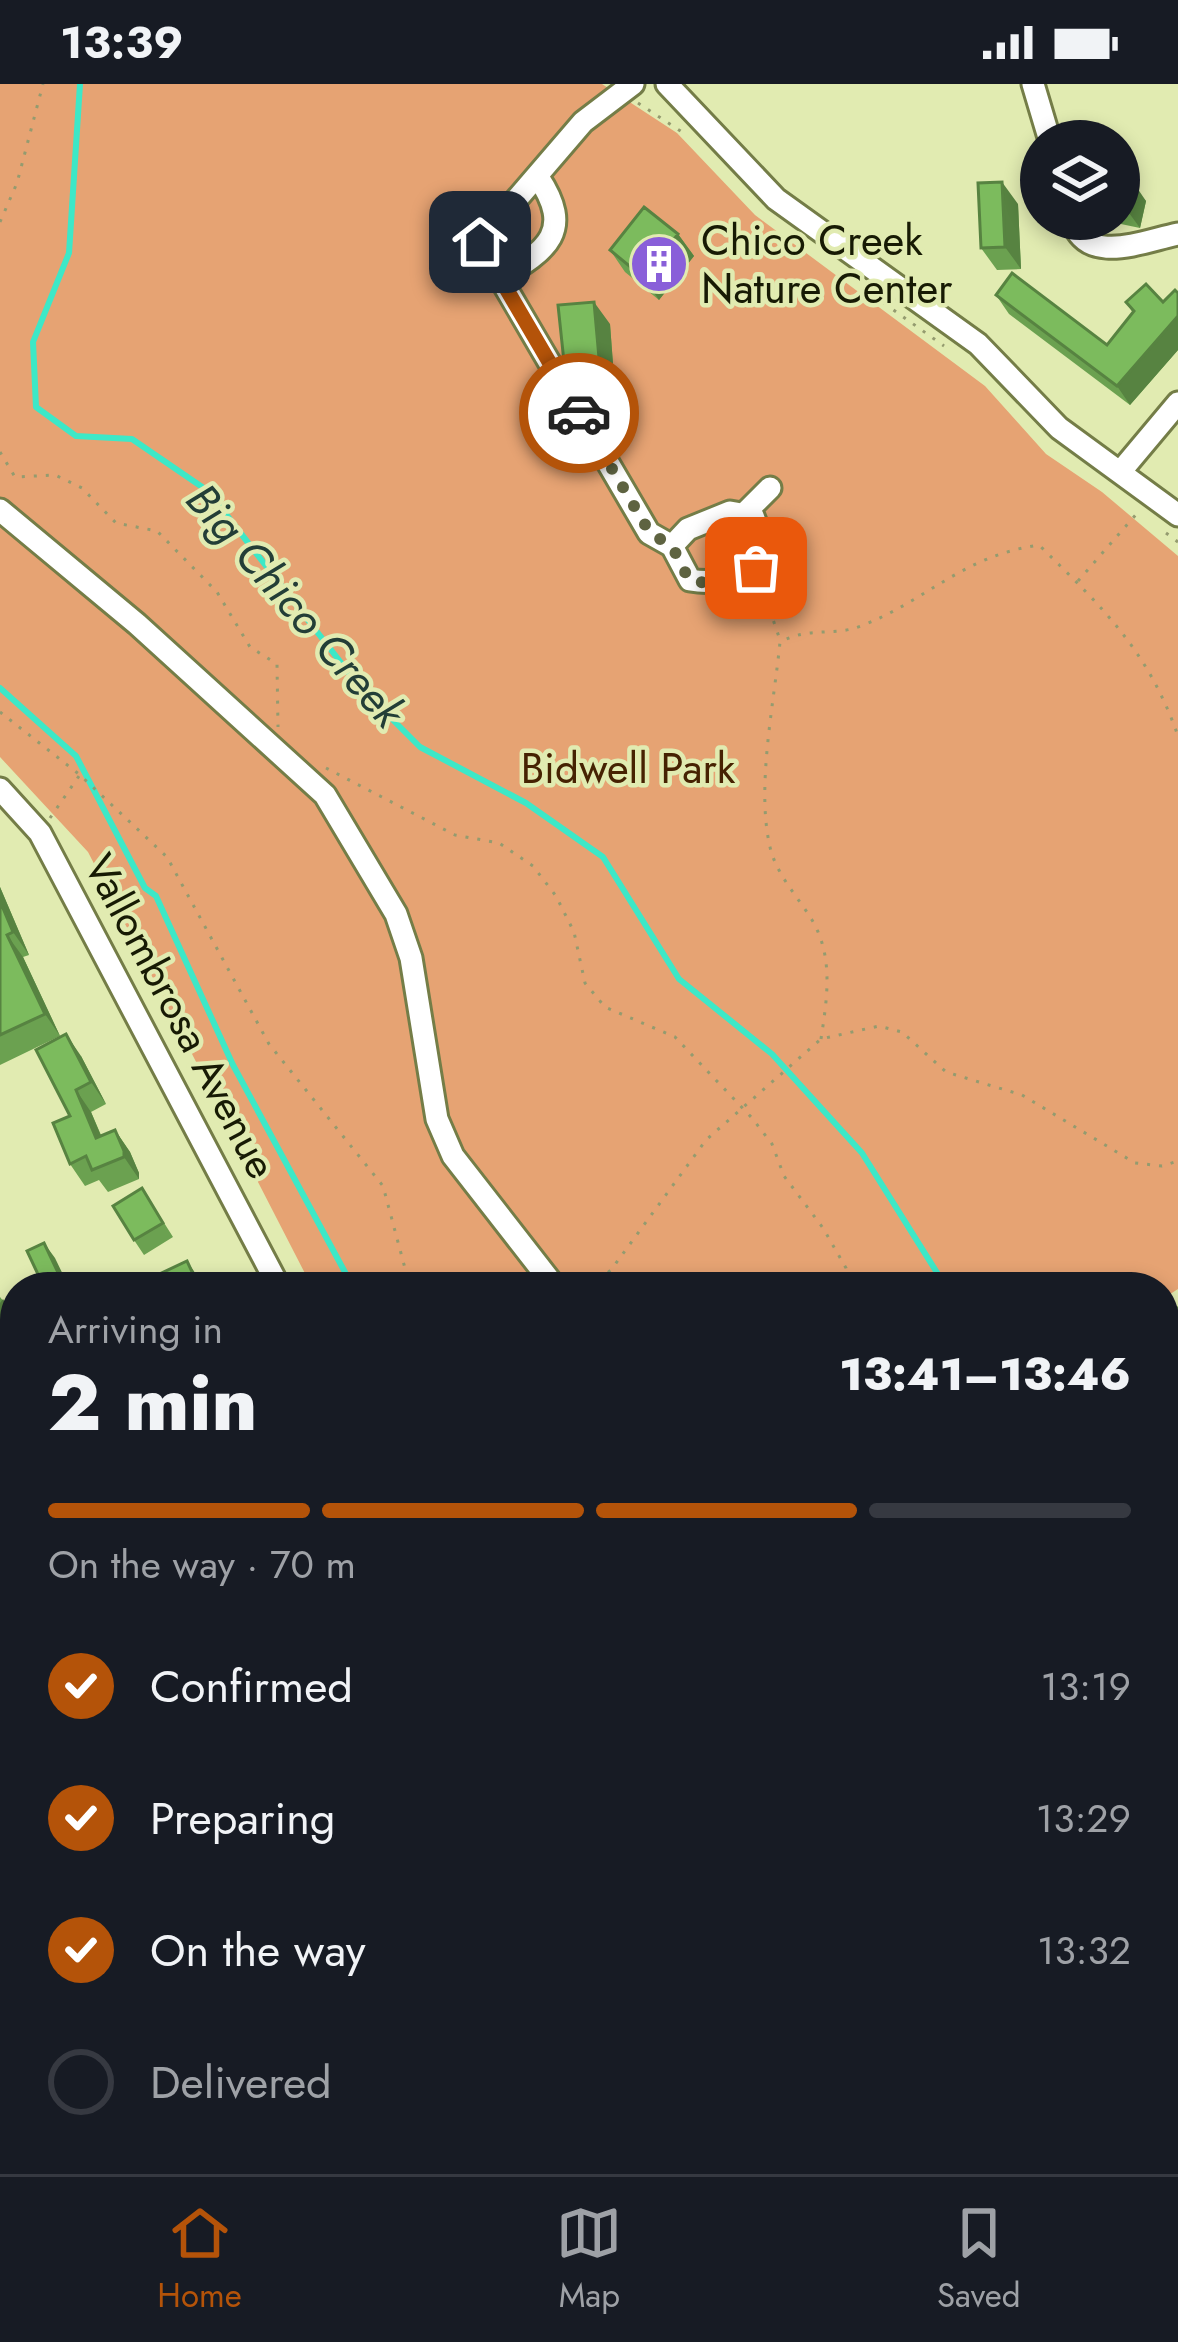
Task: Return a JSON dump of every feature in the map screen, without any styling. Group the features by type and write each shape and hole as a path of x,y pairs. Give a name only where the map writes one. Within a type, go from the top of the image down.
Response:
{"street":[{"path":"667,84 776,199 977,344 1059,428 1121,471 1172,523"},
{"path":"1033,84 1044,120"},
{"path":"628,88 583,122 480,242 478,256 500,278 650,533 672,546 689,580 711,584 756,568 766,551 753,516 730,512 688,529 672,546"},
{"path":"500,278 535,258 553,237 552,198 538,177"},
{"path":"1085,240 1106,249 1178,234"},
{"path":"1121,471 1178,404"},
{"path":"743,514 770,488"},
{"path":"0,510 137,624 325,795 396,914 411,958 437,1119 453,1156 543,1272"},
{"name":"Vallombrosa Avenue","path":"0,790 40,833 271,1272"}],"path":[{"path":"0,222 17,183 44,84"},
{"path":"628,88 684,132"},
{"path":"876,297 950,350"},
{"path":"0,452 16,477 55,475 82,488 116,523 157,531 217,592 250,647 277,664 275,706 282,757 330,769 455,835 500,843 532,866 556,896 574,932 585,983 605,1006 675,1037 741,1109 772,1144 784,1176 823,1228 847,1272"},
{"path":"1077,582 1139,511 1133,506"},
{"path":"1172,523 1178,542"},
{"path":"780,642 802,631 860,626 964,567 1003,550 1039,545 1104,607 1162,689 1178,736"},
{"path":"756,568 780,642 770,728 768,836 771,854 815,926 826,959 821,1039"},
{"path":"0,712 80,775 166,857 269,1044 383,1186 406,1272"},
{"path":"40,833 80,775"},
{"path":"608,1272 706,1140 821,1039 879,1026 902,1032 946,1072 1022,1095 1135,1163 1162,1166 1178,1161"}],"green space":[{"name":"Bidwell Park","path":"0,84 602,84 677,133 755,215 985,386 1046,454 1102,492 1178,556 1178,1272 304,1272 88,852 0,757"}],"building":[{"path":"1002,182 1005,247 981,248 978,183"},
{"path":"644,207 678,234 644,278 610,250"},
{"path":"1012,273 1107,345 1134,311 1126,302 1146,284 1163,302 1175,290 1178,293 1178,316 1117,386 996,295"},
{"path":"594,302 600,369 597,374 572,376 564,362 558,305"},
{"path":"0,901 13,932 7,935 45,1014 0,1035"},
{"path":"66,1034 91,1082 76,1090 96,1138 115,1130 124,1151 124,1157 92,1170 86,1156 70,1164 53,1123 70,1116 36,1050"},
{"path":"142,1188 163,1223 134,1240 113,1206"},
{"path":"44,1243 58,1272 37,1272 27,1251"},
{"path":"187,1261 192,1272 164,1272"}],"waterway":[{"name":"Big Chico Creek","path":"80,84 69,253 33,342 36,407 76,436 132,439 208,491 359,686 420,747 526,803 603,857 679,979 772,1054 862,1153 937,1272"},
{"path":"0,688 76,756 145,888 156,896 233,1065 345,1272"}],"way so far":[{"path":"579,413 650,533 672,546 689,580 711,584 756,568"}],"place":[{"name":"Chico Creek Nature Center","path":"659,264"}],"route":[{"path":"480,242 478,256 500,278 579,413"}]}
